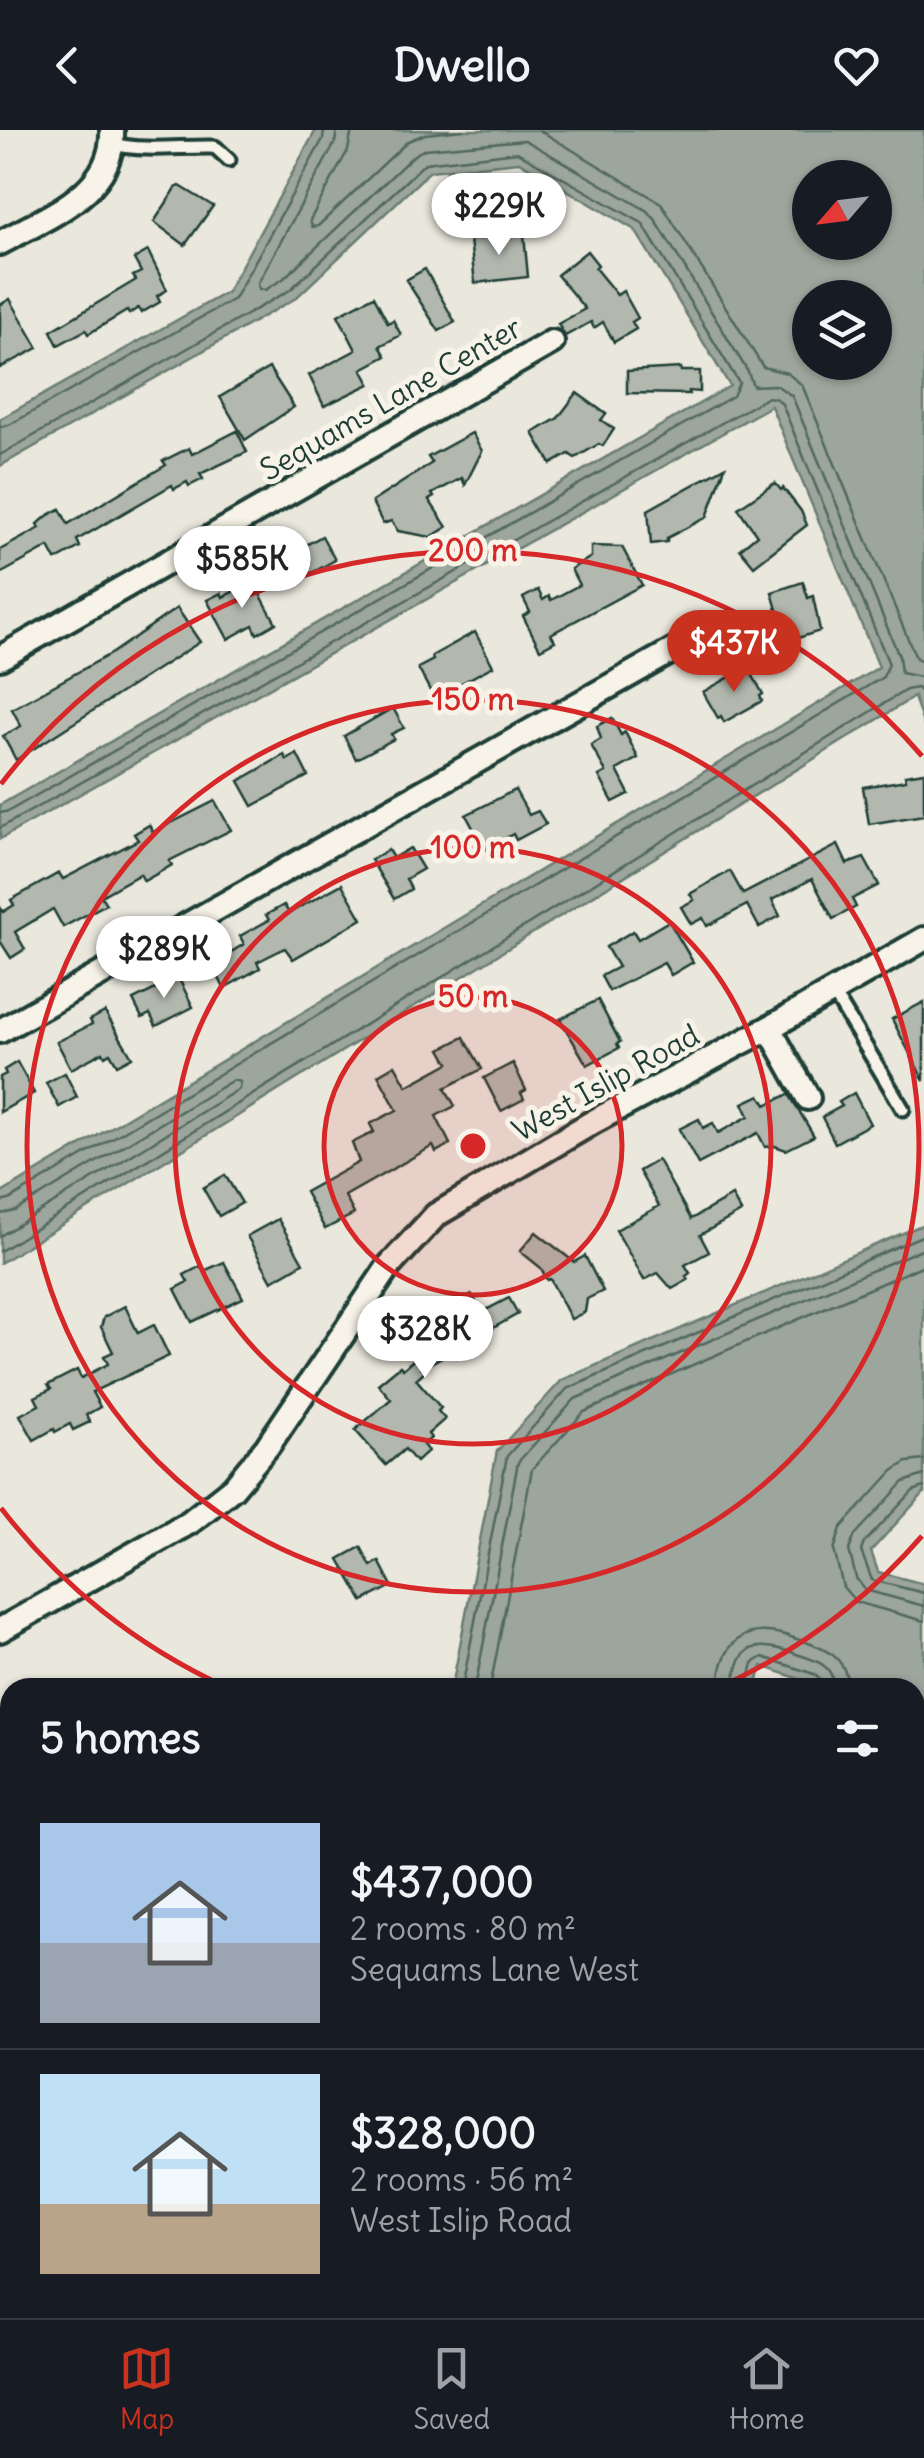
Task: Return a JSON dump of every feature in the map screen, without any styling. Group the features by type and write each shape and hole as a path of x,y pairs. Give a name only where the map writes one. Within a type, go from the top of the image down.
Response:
{"street":[{"path":"0,243 76,200 102,176 112,137"},
{"name":"Sequams Lane Center","path":"0,658 552,342"},
{"path":"0,1031 702,634"},
{"name":"West Islip Road","path":"0,1630 190,1522 232,1488 267,1447 388,1266 436,1215 593,1122 924,939"},
{"path":"769,1028 808,1098"}],"lane":[{"path":"112,137 139,150 215,147 229,160"},
{"path":"833,992 903,1109"}],"water":[{"path":"316,130 924,130 924,726 914,697 0,1263 0,1194 879,667 771,406 0,839 0,805 730,386 635,230 519,162 430,171 296,298 0,466 0,419 227,292"},
{"path":"924,1224 924,1493 871,1551 878,1572 924,1584 924,1678 797,1678 762,1666 759,1678 454,1678 497,1451 562,1380"}],"building":[{"path":"180,186 213,206 185,245 154,222"},
{"path":"524,234 528,277 475,283 470,240"},
{"path":"148,251 167,290 157,296 160,302 141,313 138,308 129,314 127,311 88,334 86,330 58,345 51,331 136,280 133,276 141,272 134,259"},
{"path":"587,251 617,295 623,291 638,318 632,322 636,329 614,342 603,322 594,328 591,322 565,336 558,324 585,309 557,275"},
{"path":"425,269 455,322 439,331 406,280"},
{"path":"374,296 388,323 393,320 401,335 380,346 386,356 362,369 370,384 324,406 309,375 356,350 338,315"},
{"path":"10,299 38,348 0,368 0,305"},
{"path":"269,368 294,407 245,440 220,397"},
{"path":"627,371 700,371 700,392 627,393"},
{"path":"577,393 606,414 601,420 614,429 603,446 599,444 575,458 569,454 551,464 533,433 558,418"},
{"path":"237,431 247,452 200,474 203,479 174,489 172,485 77,540 80,547 56,560 49,547 0,574 0,550 40,528 38,524 47,516 60,509 68,524 166,465 163,461 189,448 192,454"},
{"path":"472,433 482,451 465,485 462,478 432,494 434,497 429,500 447,527 431,537 398,531 391,521 383,524 372,502 432,463 428,457"},
{"path":"725,467 707,517 667,538 667,542 651,544 648,510"},
{"path":"775,483 801,511 807,525 754,566 740,549 757,535 738,508"},
{"path":"322,536 335,560 294,583 281,559"},
{"path":"591,546 622,547 642,585 551,634 555,641 540,649 523,616 530,612 523,598 538,590 543,600 549,596 551,600 579,585 571,569 591,557"},
{"path":"253,581 276,623 257,634 253,625 228,639 207,600 221,593 223,597"},
{"path":"803,582 808,598 813,596 820,631 792,640 789,629 783,631 772,592"},
{"path":"177,608 200,642 16,760 3,736 21,726 12,709 112,653"},
{"path":"475,632 493,666 434,698 418,668"},
{"path":"748,667 763,694 762,701 724,722 703,692"},
{"path":"393,708 404,728 391,734 394,739 356,759 344,736"},
{"path":"612,718 621,735 625,732 638,758 617,770 629,794 613,802 599,776 606,772 591,745 601,739 597,726"},
{"path":"297,754 308,776 253,806 239,781 284,755 287,760"},
{"path":"924,772 924,815 869,824 863,787 906,780 905,775"},
{"path":"515,790 529,815 538,811 546,824 516,840 513,834 485,850 466,815"},
{"path":"215,801 231,830 169,861 172,865 144,881 140,874 101,896 106,904 63,927 53,909 15,932 25,949 11,958 0,941 0,907 3,912 14,905 11,900 59,873 63,879 138,840 134,834 149,825 153,832"},
{"path":"838,845 847,864 864,858 879,885 852,899 856,907 833,919 812,879 772,900 780,916 759,927 747,905 707,926 703,918 691,924 681,907 694,900 690,894 730,871 743,894"},
{"path":"410,848 423,869 406,879 411,889 394,899 371,860 388,850 393,858"},
{"path":"342,884 362,919 293,959 285,948 257,962 260,968 224,988 212,964 244,944 240,936 269,920 266,915 284,905 289,913"},
{"path":"669,921 693,962 671,975 664,963 609,991 601,976 618,967 606,947 633,931 638,939"},
{"path":"176,973 193,1007 156,1026 150,1014 142,1018 133,1000 164,985 162,980"},
{"path":"598,1000 620,1042 619,1048 587,1065 560,1019"},
{"path":"924,1002 924,1081 892,1019"},
{"path":"105,1012 132,1057 117,1065 110,1053 105,1056 103,1052 71,1069 57,1042 92,1024 90,1020"},
{"path":"464,1037 482,1069 445,1088 455,1106 436,1116 450,1144 436,1152 433,1146 345,1196 354,1214 325,1229 305,1192 359,1162 352,1143 374,1132 370,1124 397,1110 378,1075 395,1065 407,1086 449,1063 441,1049"},
{"path":"17,1062 34,1093 0,1112 0,1077"},
{"path":"513,1063 526,1090 521,1093 524,1099 501,1111 484,1078"},
{"path":"65,1073 77,1097 59,1107 46,1083"},
{"path":"854,1093 870,1124 835,1143 822,1117 842,1106 839,1102"},
{"path":"789,1094 814,1136 786,1150 765,1147 758,1133 698,1164 679,1129 699,1119 703,1128 713,1123 718,1133 749,1116 743,1103 760,1095 766,1105"},
{"path":"658,1160 691,1219 732,1196 741,1212 700,1235 709,1252 685,1265 690,1273 686,1276 688,1280 672,1289 658,1273 644,1280 616,1230 659,1206 639,1171"},
{"path":"225,1175 242,1203 219,1216 203,1188"},
{"path":"278,1219 303,1263 272,1281 247,1236"},
{"path":"536,1232 574,1262 585,1256 603,1291 587,1299 585,1312 571,1319 550,1279 520,1251"},
{"path":"224,1262 243,1298 192,1322 175,1289 188,1282 184,1275 201,1266 204,1271"},
{"path":"472,1295 482,1312 509,1298 518,1314 422,1368 425,1371 416,1379 441,1408 438,1411 445,1419 428,1434 431,1438 423,1445 428,1451 416,1462 405,1449 386,1465 355,1430 391,1399 378,1384 430,1345 418,1324"},
{"path":"125,1306 138,1333 154,1325 169,1356 92,1392 100,1407 86,1415 90,1422 73,1430 70,1424 55,1432 54,1429 34,1440 20,1415 39,1405 35,1397 51,1389 48,1385 77,1370 81,1378 108,1364 104,1356 113,1352 101,1327 104,1317"},
{"path":"361,1547 371,1566 379,1561 392,1586 363,1601 339,1559"}]}
